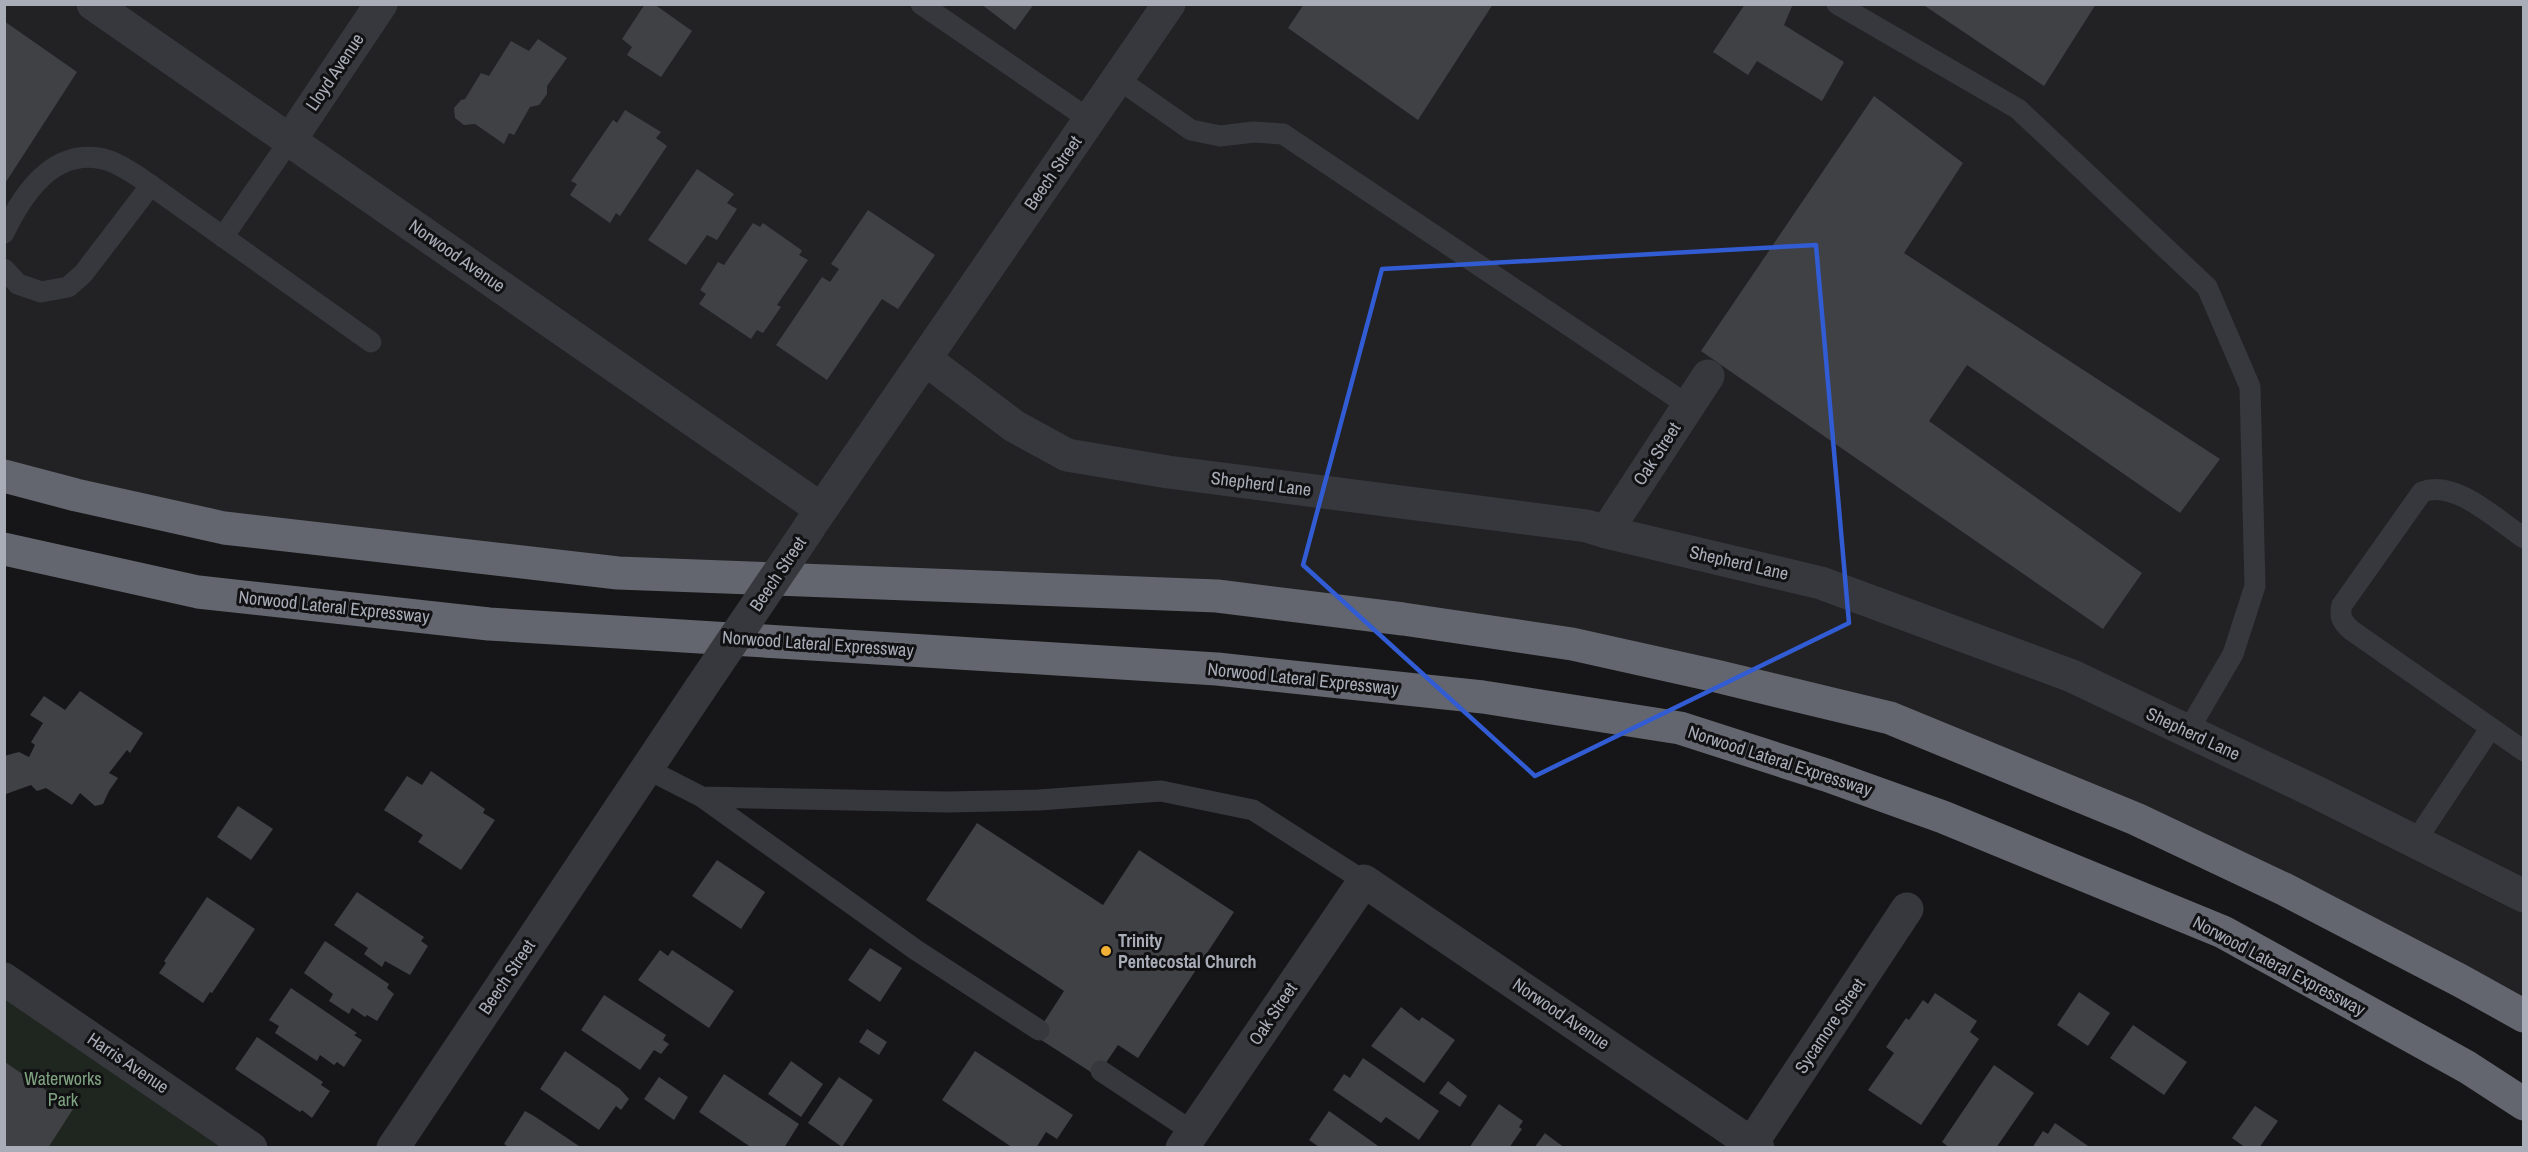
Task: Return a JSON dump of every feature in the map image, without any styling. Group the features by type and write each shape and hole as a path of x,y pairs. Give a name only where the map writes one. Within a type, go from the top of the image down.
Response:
{"highway":[{"path":"4,476 76,495 224,528 606,572 1217,596 1402,619 1572,644 1716,676 1901,722 2136,819 2263,879 2461,981 2523,1017"},
{"name":"Norwood Lateral Expressway","path":"4,549 198,592 489,624 1217,669 1483,697 1680,728 1826,775 1943,817 2223,932 2467,1068 2523,1104"}],"street":[{"name":"Norwood Avenue","path":"93,4 290,140 815,519"},
{"name":"Lloyd Avenue","path":"290,140 381,4"},
{"name":"Beech Street","path":"393,1148 815,519 1169,4"},
{"name":"Shepherd Lane","path":"925,359 1014,426 1067,455 1168,472 1587,526 1821,583 2072,676 2523,896"},
{"name":"Oak Street","path":"1606,532 1708,376"},
{"name":"Norwood Avenue","path":"1364,881 1755,1145"},
{"name":"Oak Street","path":"1187,1140 1364,881"},
{"name":"Sycamore Street","path":"1755,1145 1908,909"},
{"name":"Harris Avenue","path":"4,979 251,1148"}],"lane":[{"path":"921,4 1090,120"},
{"path":"1837,4 2018,109 2207,287 2250,387 2255,586 2233,654 2188,731"},
{"path":"1118,79 1191,130 1221,136 1254,132 1283,134 1689,406"},
{"path":"223,237 290,140"},
{"path":"4,233 37,181 59,163 78,157 100,158 118,164 152,185 371,342"},
{"path":"4,269 18,284 41,292 68,287 83,274 152,185"},
{"path":"2523,538 2461,495 2448,489 2433,488 2422,492 2342,604 2340,614 2344,624 2351,630 2523,751"},
{"path":"2415,842 2490,729"},
{"path":"647,769 702,797 916,950 1039,1030"},
{"path":"702,797 947,802 1039,800 1161,791 1253,810 1364,881"},
{"path":"1101,1071 1187,1140"}],"highlighted area":[{"path":"1816,245 1849,623 1535,776 1303,565 1382,269"}],"shaded area":[{"path":"4,5 2523,5 2523,1016 1890,718 1403,619 406,550 5,476"}],"green space":[{"name":"Waterworks Park","path":"5,979 251,1147 5,1147"}],"building":[{"path":"645,4 654,4 692,31 661,77 627,55 632,47 622,39"},
{"path":"981,4 1034,4 1015,30"},
{"path":"1304,4 1493,4 1418,120 1288,28"},
{"path":"1745,4 1793,4 1784,25 1844,62 1822,101 1757,61 1748,75 1713,52"},
{"path":"1922,4 2096,4 2044,86"},
{"path":"4,21 77,72 4,185"},
{"path":"538,39 567,58 547,86 547,94 539,105 530,107 514,135 509,133 504,144 475,124 464,125 455,118 454,108 465,99 481,73 489,76 511,41 529,51"},
{"path":"1874,96 1963,163 1904,253 2220,459 2180,513 1967,365 1929,421 2142,573 2103,629 1701,351"},
{"path":"625,110 661,132 656,138 667,146 620,216 616,213 610,223 570,195 577,184 571,181 613,120 617,123"},
{"path":"697,169 734,194 727,203 737,209 717,240 707,235 686,265 648,240"},
{"path":"868,210 935,255 898,309 882,299 827,380 776,345 822,277 830,282 839,269 831,264"},
{"path":"753,223 760,227 763,223 800,249 802,251 799,255 808,260 777,305 781,307 763,333 757,330 751,339 699,304 706,294 700,290 718,262 724,265"},
{"path":"80,691 143,733 130,753 127,750 109,773 118,778 103,804 95,806 80,793 72,805 46,788 37,791 31,785 6,794 4,756 19,752 29,757 35,745 31,742 43,723 30,715 44,696 65,710"},
{"path":"431,771 485,809 483,813 495,820 461,870 418,842 423,835 384,810 407,776 422,785"},
{"path":"238,806 273,829 251,860 217,837"},
{"name":"Trinity Pentecostal Church","path":"977,823 1103,905 1139,850 1234,912 1138,1058 1118,1045 1097,1076 1035,1036 1064,991 926,900"},
{"path":"717,860 765,892 741,929 692,896"},
{"path":"357,892 424,937 421,941 428,946 410,975 385,961 382,967 364,954 368,948 334,925"},
{"path":"207,897 255,929 203,1003 159,973 166,963 164,961"},
{"path":"325,941 389,984 387,988 394,994 377,1021 367,1015 365,1017 352,1008 349,1014 329,1001 333,994 304,973"},
{"path":"870,948 902,968 880,1002 848,980"},
{"path":"660,950 668,956 672,950 734,991 709,1028 638,980"},
{"path":"291,988 357,1033 354,1035 362,1040 344,1067 337,1062 334,1065 320,1055 317,1061 275,1033 279,1026 269,1020"},
{"path":"2079,992 2110,1013 2088,1046 2057,1025"},
{"path":"1935,993 1977,1021 1970,1032 1979,1039 1921,1125 1868,1090 1894,1053 1886,1047 1906,1018 1909,1020 1923,1000 1928,1004"},
{"path":"604,995 666,1035 663,1040 669,1044 661,1054 654,1050 640,1070 581,1030"},
{"path":"1401,1007 1419,1021 1422,1017 1455,1040 1424,1083 1371,1046"},
{"path":"2133,1025 2187,1062 2164,1095 2110,1058"},
{"path":"867,1029 887,1042 879,1055 859,1042"},
{"path":"257,1037 323,1082 321,1085 330,1091 312,1118 235,1069"},
{"path":"565,1051 620,1089 629,1099 621,1110 616,1106 599,1130 540,1089"},
{"path":"975,1051 1073,1115 1057,1139 1046,1132 1036,1148 1013,1148 942,1100"},
{"path":"1363,1058 1439,1111 1419,1140 1386,1117 1381,1123 1333,1090 1344,1074 1350,1078"},
{"path":"791,1061 823,1084 801,1117 768,1094"},
{"path":"5,1062 73,1109 48,1148 5,1148"},
{"path":"1994,1065 2034,1093 1996,1148 1950,1148 1942,1142"},
{"path":"724,1074 799,1124 784,1148 752,1148 699,1112"},
{"path":"659,1077 688,1097 674,1120 644,1099"},
{"path":"839,1077 873,1100 842,1147 808,1123"},
{"path":"1448,1081 1467,1096 1460,1107 1439,1093"},
{"path":"1499,1104 1523,1121 1519,1127 1522,1129 1509,1148 1469,1148"},
{"path":"2255,1106 2278,1121 2259,1148 2246,1148 2232,1138"},
{"path":"525,1111 582,1148 510,1148 504,1144"},
{"path":"1329,1111 1381,1148 1319,1147 1309,1140"},
{"path":"2055,1123 2091,1148 2032,1148 2043,1131 2048,1134"},
{"path":"1546,1134 1565,1148 1534,1148"}],"place":[{"name":"Trinity Pentecostal Church","path":"1106,951"}]}
